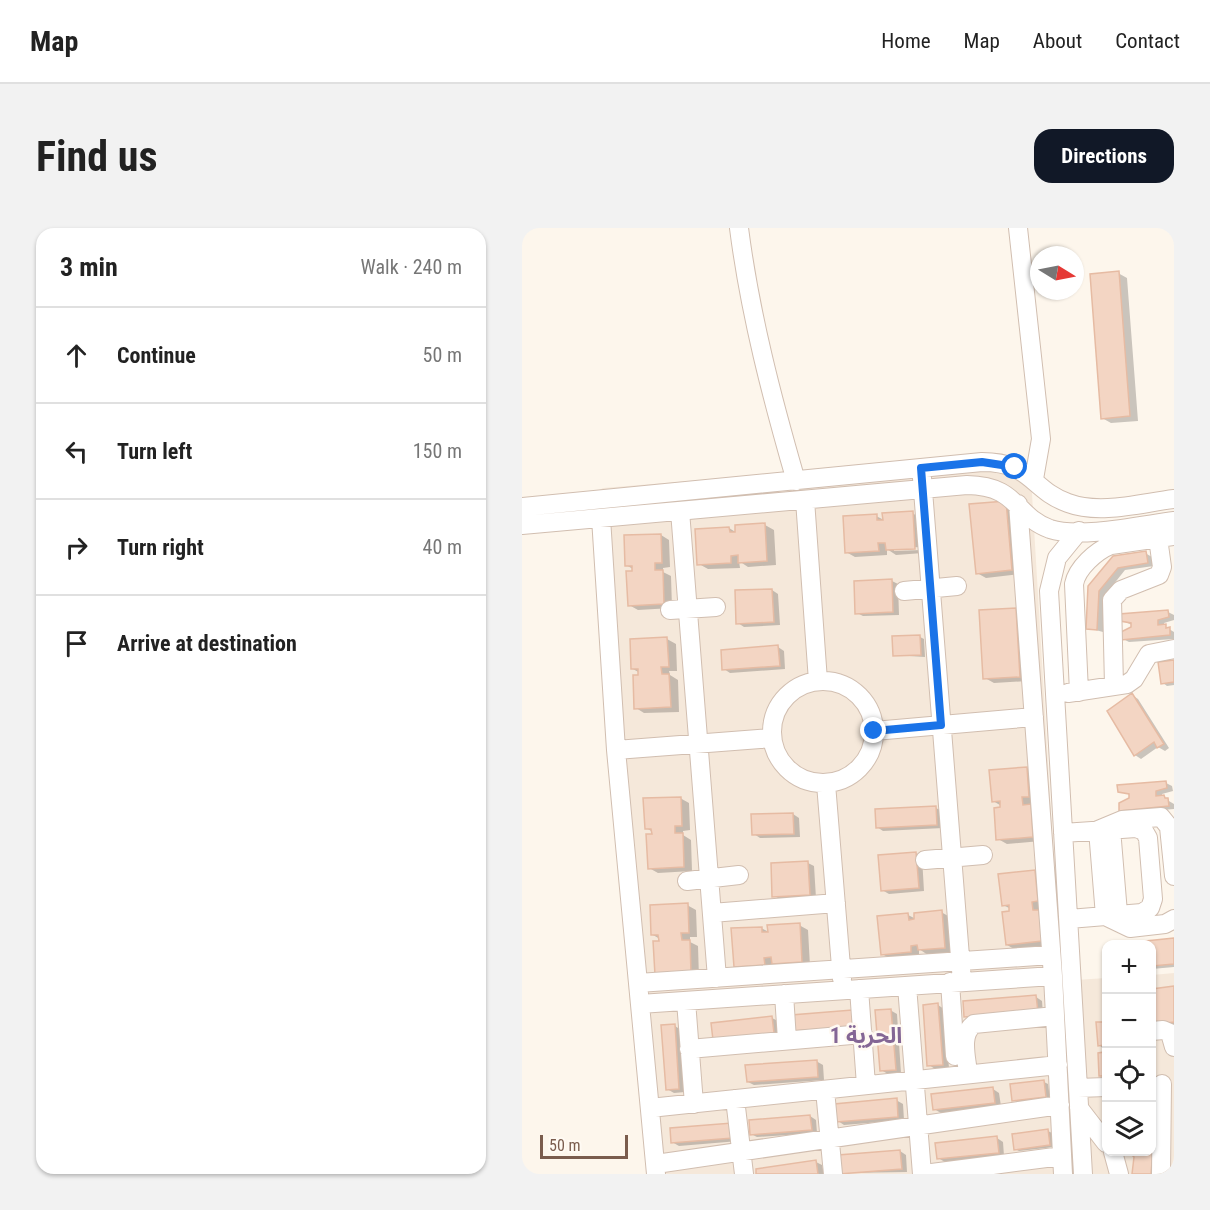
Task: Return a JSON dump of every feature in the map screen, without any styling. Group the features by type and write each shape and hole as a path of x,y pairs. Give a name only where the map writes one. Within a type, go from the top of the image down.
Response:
{"street":[{"path":"739,228 746,289 773,404 796,481"},
{"path":"1018,228 1041,439 1034,479"},
{"path":"527,516 796,481 993,462 1015,467 1059,499 1084,507 1174,500"},
{"path":"921,468 960,961 956,982 962,1075"},
{"path":"527,516 601,518 981,485 1001,492 1033,519 1051,529 1079,531 1174,521"},
{"path":"805,500 819,681"},
{"path":"907,986 923,1174 1062,1165 1053,976 1018,504"},
{"path":"680,511 679,610 698,744 717,978"},
{"path":"601,518 616,750 656,1169 741,1152 1059,1106"},
{"path":"1079,531 1057,558 1050,579 1083,1174"},
{"path":"1079,692 1074,584 1076,575 1106,547 1166,545 1159,575 1121,590 1112,600 1114,686"},
{"path":"1024,579 1028,574 1040,573 1050,579"},
{"path":"904,591 957,586"},
{"path":"679,610 716,607"},
{"path":"1055,696 1131,682 1149,654 1174,649"},
{"path":"819,681 835,682 850,689 867,707 874,731 872,746 866,761 842,780 826,784 811,782 796,776 784,766 776,753 772,738 773,721 784,700 803,685 819,681"},
{"path":"874,731 1034,717"},
{"path":"616,750 772,738"},
{"path":"826,784 841,969 851,989 863,1034 866,1085"},
{"path":"1111,829 1122,820 1161,817 1169,827 1174,876"},
{"path":"1063,833 1111,829 1144,831 1148,838 1153,899 1150,908 1117,915 1069,919"},
{"path":"1111,829 1117,915 1130,928 1165,924 1174,919"},
{"path":"1111,829 1117,915"},
{"path":"925,860 983,855"},
{"path":"687,881 739,876"},
{"path":"712,913 836,903"},
{"path":"638,983 1051,955"},
{"path":"640,1004 1053,976"},
{"path":"784,994 787,1040"},
{"path":"686,1000 694,1104"},
{"path":"959,1039 978,1022 1055,1016"},
{"path":"1156,1031 1170,1033 1174,1047"},
{"path":"689,1049 863,1034"},
{"path":"650,1108 1058,1065"},
{"path":"1161,1174 1162,1084"},
{"path":"1078,1088 1102,1087"},
{"path":"825,1090 833,1174"},
{"path":"735,1099 744,1174"},
{"path":"1079,1108 1102,1137"},
{"path":"1114,1156 1119,1174"}],"shaded area":[{"path":"1009,455 1024,462 1031,477 1061,981 1102,978 1102,1156 1156,1156 1156,975 1174,973 1174,1174 647,1174 628,981 590,505 593,494 603,488"}],"building":[{"path":"1119,271 1130,416 1101,419 1090,274"},
{"path":"1006,501 1012,570 976,574 969,504"},
{"path":"913,511 915,549 886,550 885,543 878,543 879,551 845,553 843,516 877,514 877,520 883,520 882,513"},
{"path":"765,523 767,561 738,563 738,555 731,556 731,563 697,565 695,529 729,527 730,532 735,532 735,525"},
{"path":"661,534 662,563 655,563 655,570 663,570 664,604 628,606 626,571 632,571 632,566 625,566 624,535"},
{"path":"1146,551 1148,563 1118,568 1099,591 1097,630 1086,629 1088,586 1113,556"},
{"path":"892,579 893,612 855,614 854,581"},
{"path":"772,589 774,622 736,624 735,590"},
{"path":"1016,608 1020,677 983,679 979,610"},
{"path":"1168,610 1169,617 1158,620 1158,625 1166,624 1166,628 1170,627 1170,635 1121,640 1121,632 1131,627 1131,623 1120,621 1119,614"},
{"path":"920,635 921,655 893,656 892,636"},
{"path":"667,637 669,667 661,667 662,674 669,674 671,707 634,709 633,675 638,675 638,669 631,669 630,639"},
{"path":"778,645 780,666 722,670 721,650"},
{"path":"1174,660 1174,682 1161,684 1158,662"},
{"path":"1132,693 1164,744 1157,748 1154,742 1134,756 1107,711"},
{"path":"1027,767 1029,797 1022,797 1023,805 1031,804 1033,837 996,840 994,808 1000,807 1000,801 992,802 989,770"},
{"path":"1166,781 1167,788 1156,791 1156,796 1164,795 1168,798 1169,806 1119,811 1119,803 1129,798 1129,794 1118,792 1117,785"},
{"path":"681,797 682,826 675,826 675,833 683,833 684,867 648,869 646,834 652,834 651,829 645,829 643,798"},
{"path":"936,806 937,825 876,828 875,809"},
{"path":"793,813 794,834 752,835 751,814"},
{"path":"916,852 919,888 881,891 878,855"},
{"path":"808,861 810,895 772,897 771,863"},
{"path":"1035,870 1038,901 1032,902 1033,910 1039,910 1042,941 1006,945 1002,912 1009,911 1009,905 1002,906 998,874"},
{"path":"688,903 689,933 681,933 682,940 690,940 691,974 655,975 653,941 659,941 658,935 651,935 650,905"},
{"path":"942,910 945,948 918,950 917,945 911,946 911,952 881,955 877,916 908,913 909,920 914,919 914,913"},
{"path":"800,923 802,962 772,964 771,957 764,958 765,965 734,967 731,928 762,927 762,932 768,932 767,925"},
{"path":"1174,938 1174,964 1156,966 1155,940"},
{"path":"1174,986 1174,1022 1156,1024 1156,988"},
{"path":"1036,995 1038,1012 964,1017 963,1001"},
{"path":"938,1003 943,1065 927,1066 923,1005"},
{"path":"891,1009 896,1070 880,1071 875,1010"},
{"path":"852,1010 853,1027 792,1031 791,1015"},
{"path":"772,1016 774,1033 713,1040 711,1023"},
{"path":"1096,1022 1102,1022 1102,1045 1098,1046"},
{"path":"675,1024 679,1089 666,1090 661,1025"},
{"path":"1102,1052 1102,1076 1099,1076 1098,1053"},
{"path":"817,1060 818,1077 747,1082 745,1065"},
{"path":"1044,1080 1046,1097 1012,1101 1010,1084"},
{"path":"993,1087 995,1103 933,1110 931,1094"},
{"path":"897,1098 898,1117 836,1122 834,1104"},
{"path":"810,1115 812,1130 750,1135 749,1120"},
{"path":"732,1123 733,1138 671,1143 670,1128"},
{"path":"1048,1129 1050,1145 1014,1150 1012,1134"},
{"path":"997,1136 999,1153 937,1159 935,1143"},
{"path":"900,1150 902,1169 839,1174 838,1155"},
{"path":"1152,1156 1151,1174 1132,1174 1134,1157"},
{"path":"816,1160 818,1174 756,1174 756,1169"}],"district":[{"name":"الحرية 1","path":"866,1035"}],"route":[{"path":"874,731 941,725 921,468 982,462 1015,467"}]}
